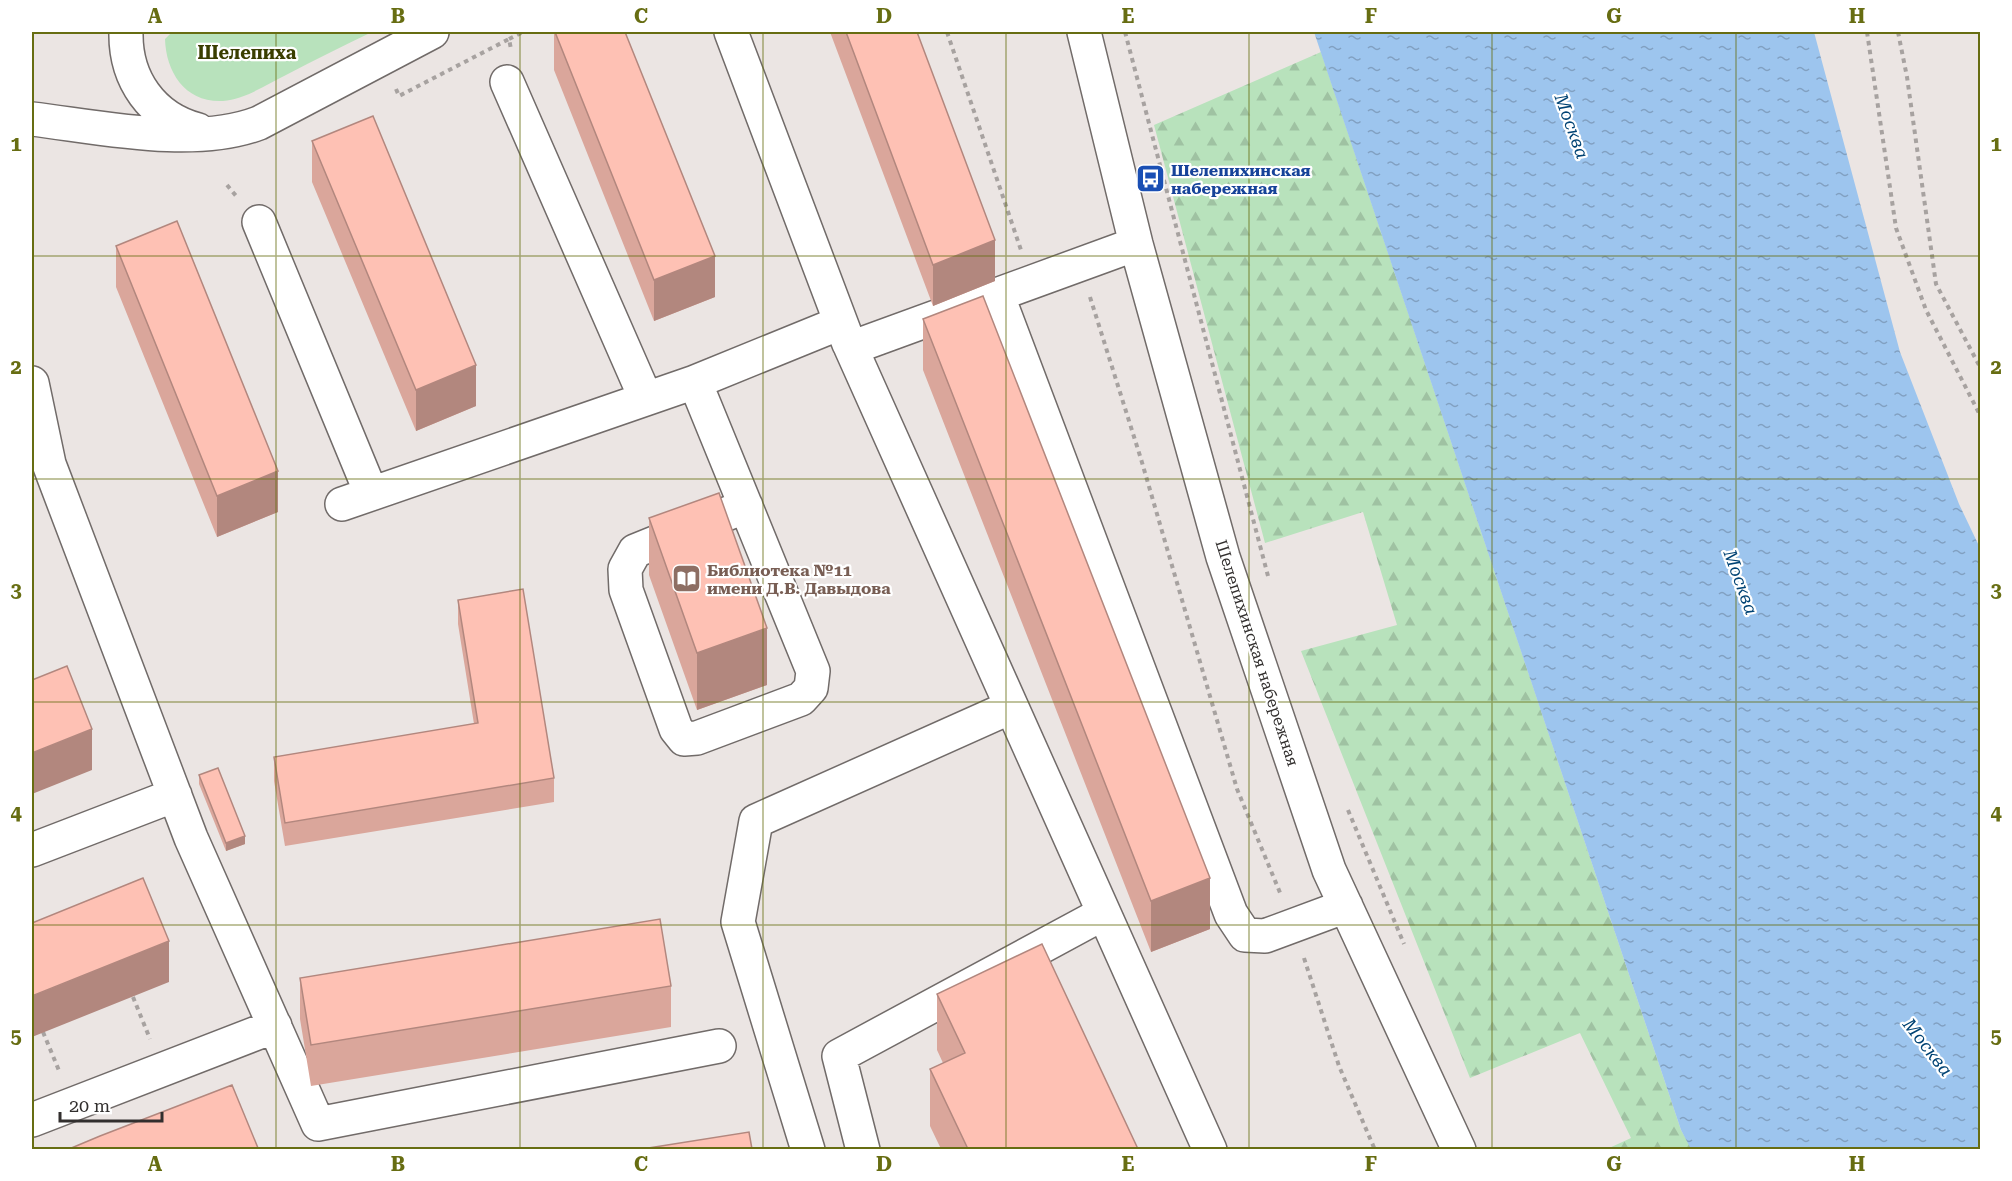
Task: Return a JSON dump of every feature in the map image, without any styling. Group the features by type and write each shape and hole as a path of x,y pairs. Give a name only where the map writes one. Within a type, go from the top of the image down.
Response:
{"street":[{"path":"126,32 129,65 135,82 145,97 158,110 188,127 205,132 224,132"},
{"path":"32,119 148,133 199,134 242,129 259,123 432,32"},
{"path":"731,32 845,336 1210,1149"},
{"name":"Шелепихинская набережная","path":"1084,32 1136,244 1223,557 1329,870 1459,1149"},
{"path":"507,82 646,399"},
{"path":"259,222 357,499 695,382 845,336 997,294 1136,244"},
{"path":"997,294 1231,914 1245,934 1265,936 1346,906"},
{"path":"695,382 746,506 813,671 812,688 801,699 697,738 684,739 676,729 626,590 625,569 635,551 746,506"},
{"path":"32,383 49,464 191,838 318,1124 719,1046"},
{"path":"808,1149 738,922 756,820 1011,707"},
{"path":"32,850 175,795"},
{"path":"863,1149 839,1056 1104,912"},
{"path":"32,1120 275,1026"}],"path":[{"path":"509,39 523,32"},
{"path":"947,32 1032,282"},
{"path":"1125,32 1270,583"},
{"path":"1867,32 1896,228 1926,310 1980,415"},
{"path":"1898,32 1907,77 1936,284 1980,367"},
{"path":"1079,264 1141,459 1237,789 1294,926 1339,1066 1375,1149"},
{"path":"1347,808 1406,948"}],"green space":[{"path":"172,32 372,32 255,91 239,98 223,101 198,97 180,84 166,52 165,39"},
{"path":"1321,52 1681,1130 1692,1149 1607,1149 1631,1138 1580,1033 1470,1078 1301,651 1397,625 1363,512 1265,543 1154,125"}],"water":[{"name":"Москва","path":"1314,32 1814,32 1900,352 1959,504 1980,548 1980,1149 1691,1149 1681,1130"}],"building":[{"path":"555,32 625,32 715,256 654,280"},
{"path":"846,32 917,32 995,240 933,265"},
{"path":"373,116 476,365 416,390 312,141"},
{"path":"177,221 278,471 217,496 116,246"},
{"path":"983,296 1210,878 1151,901 923,319"},
{"path":"719,493 767,628 697,653 649,518"},
{"path":"523,589 554,778 285,823 274,757 478,723 458,600"},
{"path":"67,666 92,729 32,753 32,680"},
{"path":"218,768 245,836 226,843 199,775"},
{"path":"143,878 169,941 32,996 32,923"},
{"path":"660,919 671,986 311,1045 300,978"},
{"path":"1042,944 1138,1149 968,1149 930,1069 965,1053 937,994"},
{"path":"232,1085 258,1148 69,1149 100,1136"},
{"path":"749,1132 752,1149 642,1149"}],"place":[{"name":"Шелепихинская набережная","path":"1150,179"},
{"name":"Библиотека №11 имени Д.В. Давыдова","path":"686,579"}],"district":[{"name":"Шелепиха","path":"247,52"}]}
